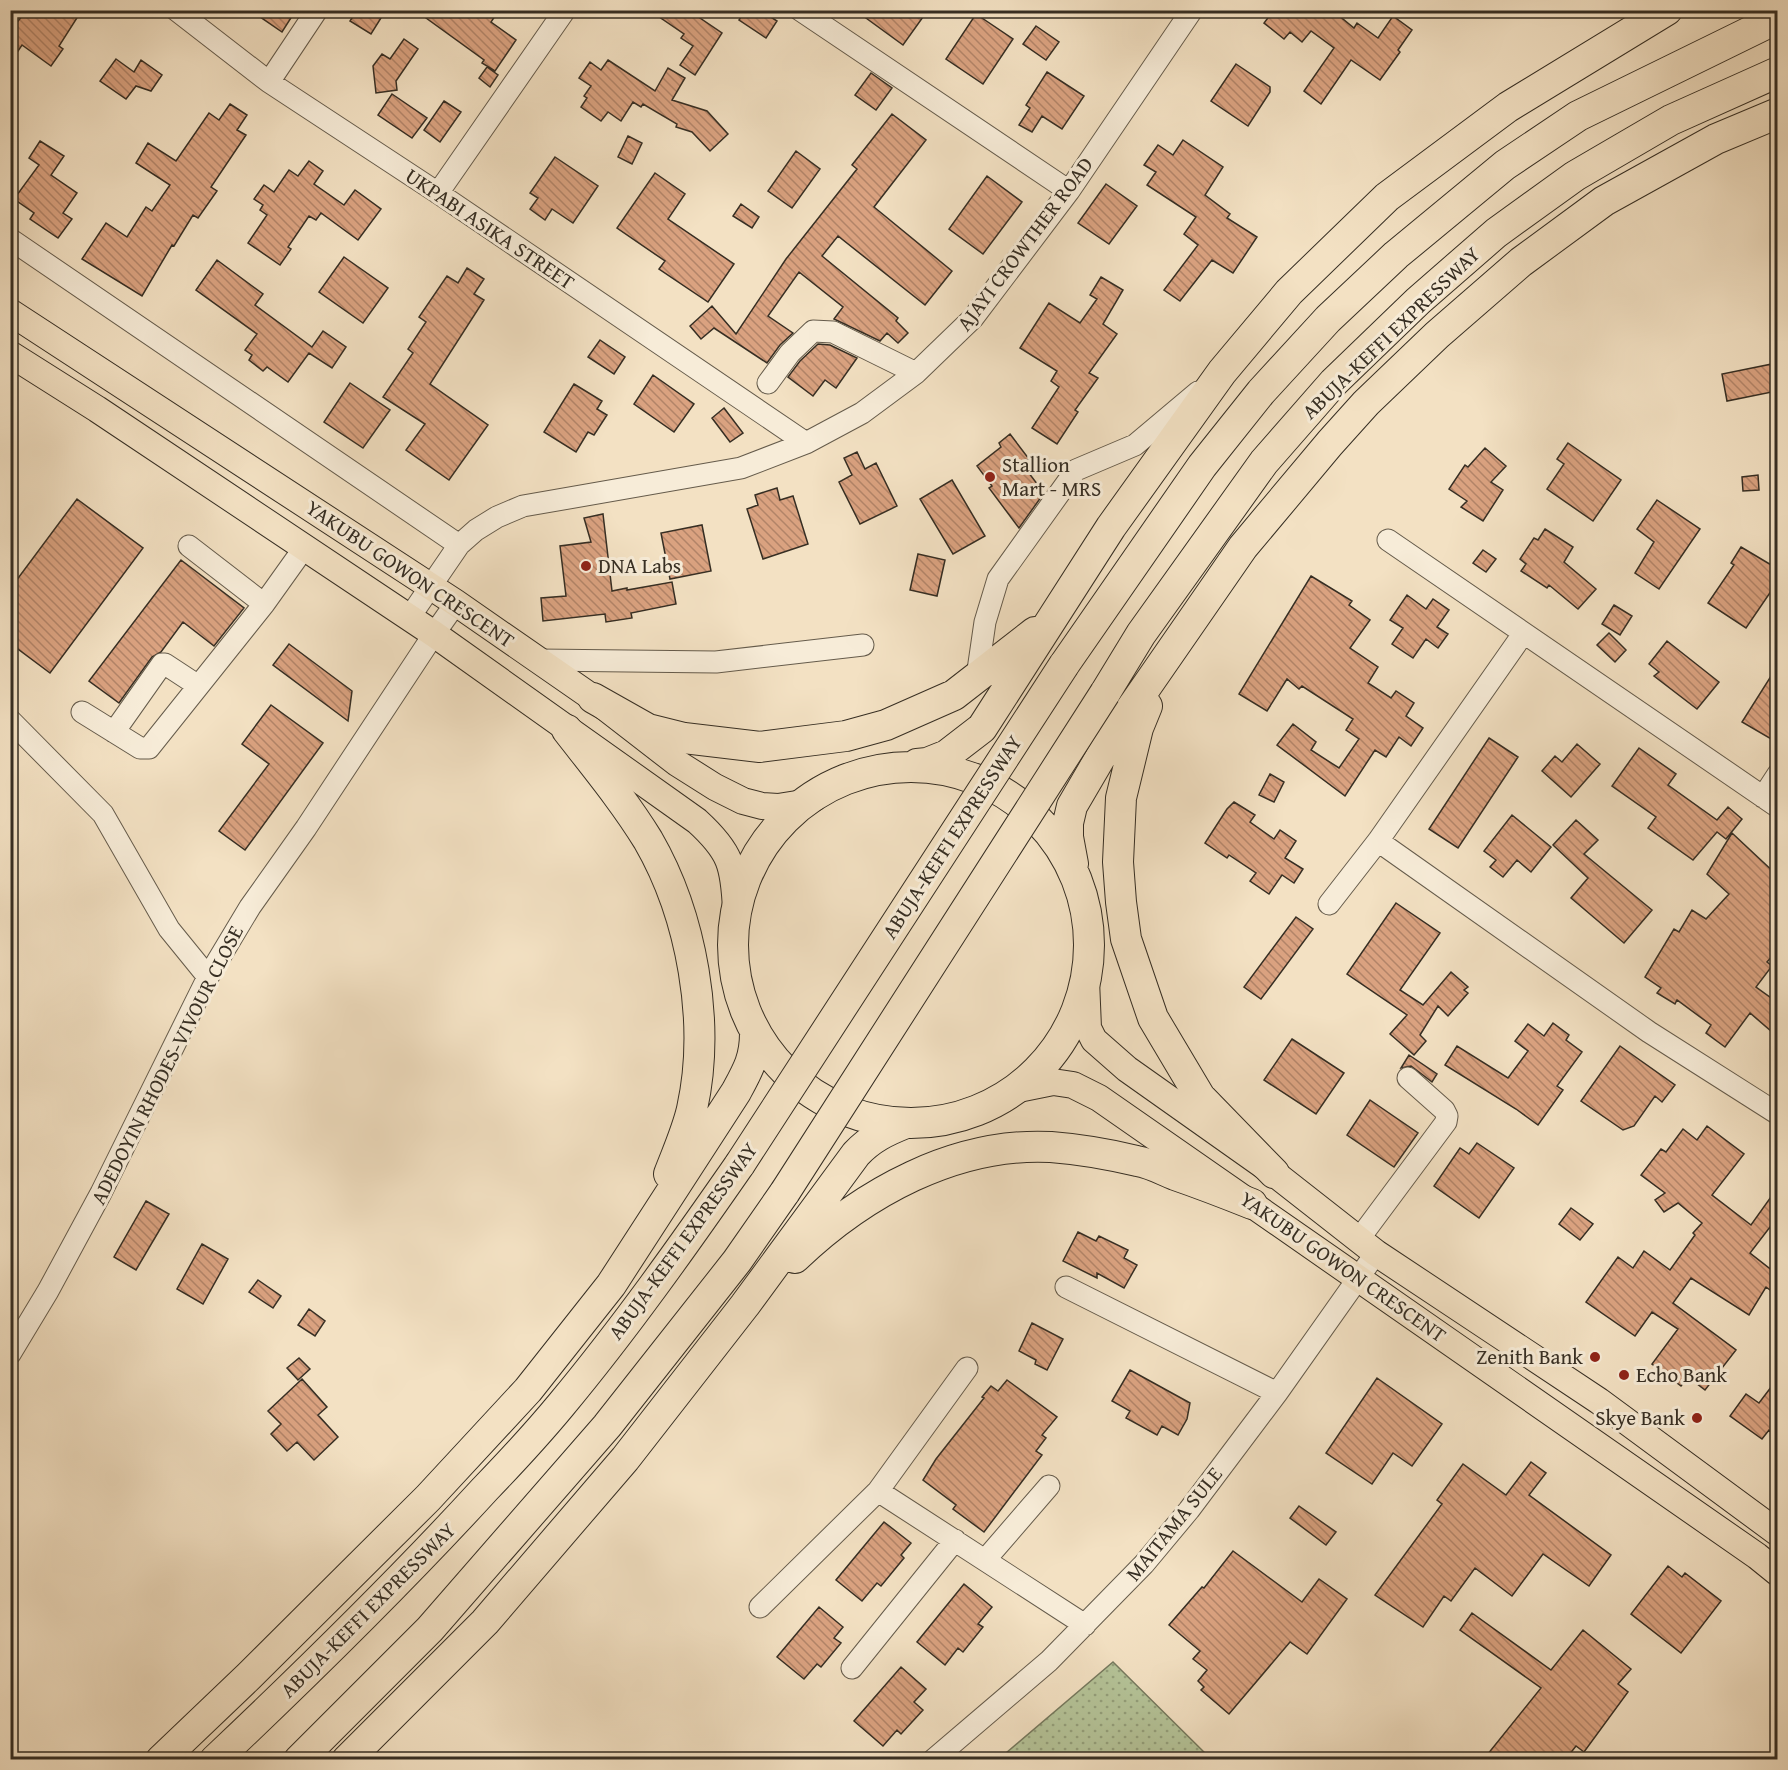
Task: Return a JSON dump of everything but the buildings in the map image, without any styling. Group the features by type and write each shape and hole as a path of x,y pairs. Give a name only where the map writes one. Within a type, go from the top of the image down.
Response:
{"highway":[{"path":"902,766 933,767 963,774 991,785 1041,821 1060,846 1074,872 1084,898 1089,953 1086,980 1067,1030 1052,1053 1034,1073 1013,1090 988,1105 962,1115 934,1121 906,1123 876,1120 846,1111 819,1098 772,1058 755,1033 743,1006 735,977 732,947 736,910 748,872 760,850 790,814 814,798 855,778 902,766 927,763 947,755 966,742 981,728 1111,527 1222,372 1289,292 1387,197 1508,107 1667,10"},
{"name":"ABUJA-KEFFI EXPRESSWAY","path":"215,1760 310,1670 423,1555 560,1406 630,1316 740,1164 1064,665 1202,466 1262,393 1328,319 1396,255 1505,165 1578,116 1778,18"},
{"name":"ABUJA-KEFFI EXPRESSWAY","path":"299,1760 430,1629 607,1426 737,1261 785,1191 1141,634 1264,462 1334,382 1418,301 1496,233 1575,176 1671,120 1778,72"},
{"name":"ABUJA-KEFFI EXPRESSWAY","path":"1074,872 1068,837 1072,806 1118,729 1243,547 1329,443 1437,335 1521,262 1604,201 1716,139 1778,113"},
{"path":"593,698 648,729 664,733 760,747 846,736 886,725 954,694 1054,617"},
{"path":"1170,653 1138,728 1120,798 1118,862 1120,902 1126,939 1153,1018 1200,1097 1274,1173"},
{"path":"567,730 609,783 648,840 665,874 682,919 693,969 697,1008 698,1059 692,1109 665,1186 611,1285"},
{"name":"ABUJA-KEFFI EXPRESSWAY","path":"161,1760 428,1498 528,1390 611,1285 736,1092 753,1059 755,1033"},
{"path":"347,1760 485,1622 625,1459 745,1305 856,1154 878,1135 906,1123"},
{"path":"745,1305 815,1239 862,1205 932,1167 959,1158 1021,1148 1052,1147 1139,1161 1252,1204"}],"main road":[{"name":"YAKUBU GOWON CRESCENT","path":"10,312 431,586 593,698 677,763 715,787 743,801 762,806 778,807 803,803 814,798"},
{"name":"YAKUBU GOWON CRESCENT","path":"10,354 434,634 697,821 725,851 732,868 736,910"},
{"name":"YAKUBU GOWON CRESCENT","path":"1086,980 1088,1029 1100,1046 1127,1069 1274,1173 1368,1246 1599,1401 1778,1533"},
{"name":"YAKUBU GOWON CRESCENT","path":"1013,1090 1053,1082 1073,1085 1099,1098 1757,1556 1778,1573"}],"street":[{"name":"UKPABI ASIKA STREET","path":"176,10 269,81 806,443"},
{"path":"269,81 317,10"},
{"path":"438,193 565,10"},
{"path":"800,10 1069,190"},
{"name":"AJAYI CROWTHER ROAD","path":"409,618 459,545 496,517 523,506 741,468 806,443 862,413 916,373 973,318 1069,190 1192,10"},
{"path":"10,239 459,545"},
{"path":"768,383 790,352 813,331 833,332 916,373"},
{"path":"977,677 986,622 998,579 1076,470 1135,445 1222,372"},
{"path":"1388,540 1770,802 1778,774"},
{"path":"189,546 264,604"},
{"path":"82,712 140,748 149,748 264,604 304,548"},
{"name":"ADEDOYIN RHODES-VIVOUR CLOSE","path":"10,1354 48,1291 101,1193 208,977 250,907 306,828 456,603"},
{"path":"1329,904 1378,841 1523,634"},
{"path":"539,660 716,662 863,645"},
{"path":"114,732 162,664 197,686"},
{"path":"10,720 103,814 170,929 208,977"},
{"path":"1378,841 1649,1032 1778,1114"},
{"name":"MAITAMA SULE","path":"933,1760 1049,1661 1144,1564 1189,1510 1277,1393 1359,1278 1368,1246 1446,1122 1447,1116 1444,1110 1408,1078"},
{"path":"1066,1287 1277,1393"},
{"path":"760,1607 878,1491 967,1368"},
{"path":"985,1560 1049,1486"},
{"path":"878,1491 1085,1624"},
{"path":"852,1668 954,1540"}],"green space":[{"path":"1113,1662 1211,1759 999,1759"}],"place":[{"name":"Stallion Mart - MRS","path":"990,477"},
{"name":"DNA Labs","path":"586,566"},
{"name":"Zenith Bank","path":"1595,1357"},
{"name":"Echo Bank","path":"1624,1375"},
{"name":"Skye Bank","path":"1697,1418"}]}
